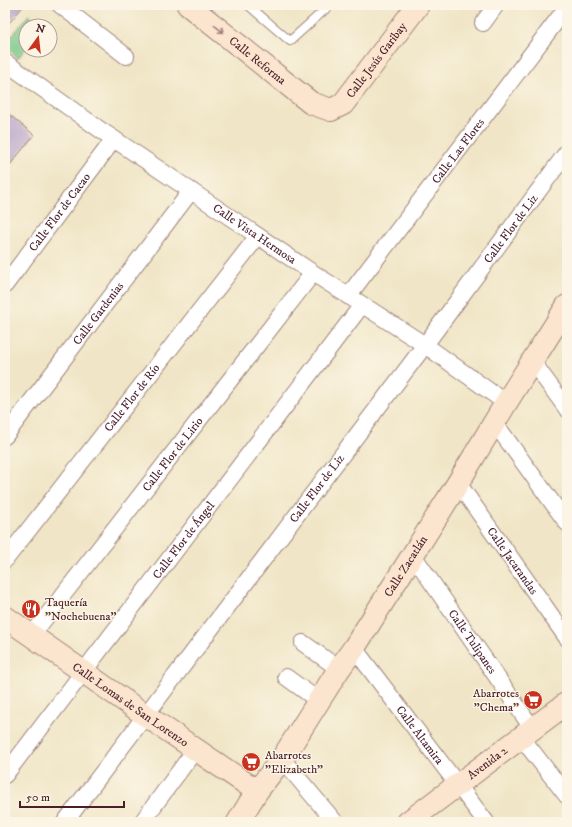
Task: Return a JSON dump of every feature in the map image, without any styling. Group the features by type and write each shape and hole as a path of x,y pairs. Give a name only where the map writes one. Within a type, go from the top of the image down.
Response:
{"street":[{"path":"60,5 126,56"},
{"name":"Calle Reforma","path":"188,5 311,103 331,110"},
{"name":"Calle Jesús Garibay","path":"331,110 343,104 418,5"},
{"path":"483,23 496,5"},
{"name":"Calle Las Flores","path":"348,296 567,7"},
{"name":"Calle Vista Hermosa","path":"5,62 191,192 425,345 506,403"},
{"name":"Calle Flor de Cacao","path":"5,285 114,139"},
{"name":"Calle Flor de Liz","path":"64,822 425,345 567,152"},
{"name":"Calle Gardenias","path":"5,436 191,192"},
{"name":"Calle Flor de Río","path":"5,560 258,236"},
{"name":"Calle Flor de Lirio","path":"32,635 313,273"},
{"name":"Calle Flor de Ángel","path":"5,775 362,305"},
{"name":"Calle Zacatlán","path":"238,822 257,791 282,759 354,648 567,306"},
{"path":"532,361 567,409"},
{"path":"494,422 567,523"},
{"name":"Calle Jacarandas","path":"458,483 567,638"},
{"name":"Calle Tulipanes","path":"413,555 567,796"},
{"name":"Calle Lomas de San Lorenzo","path":"5,617 144,715 257,791"},
{"path":"303,643 339,669"},
{"name":"Calle Altamira","path":"354,648 486,822"},
{"path":"286,677 319,701"},
{"name":"Avenida 2","path":"408,822 567,703"},
{"path":"142,822 195,750"},
{"path":"282,759 335,822"}],"lane":[{"path":"248,5 290,41 330,5"}],"green space":[{"path":"18,28 18,58 5,47 5,44"}],"building":[{"path":"5,5 24,5 5,28"},
{"path":"5,111 34,135 5,171"}],"place":[{"name":"Taquería \"Nochebuena\"","path":"31,609"},
{"name":"Abarrotes \"Chema\"","path":"533,700"},
{"name":"Abarrotes \"Elizabeth\"","path":"251,762"}]}
